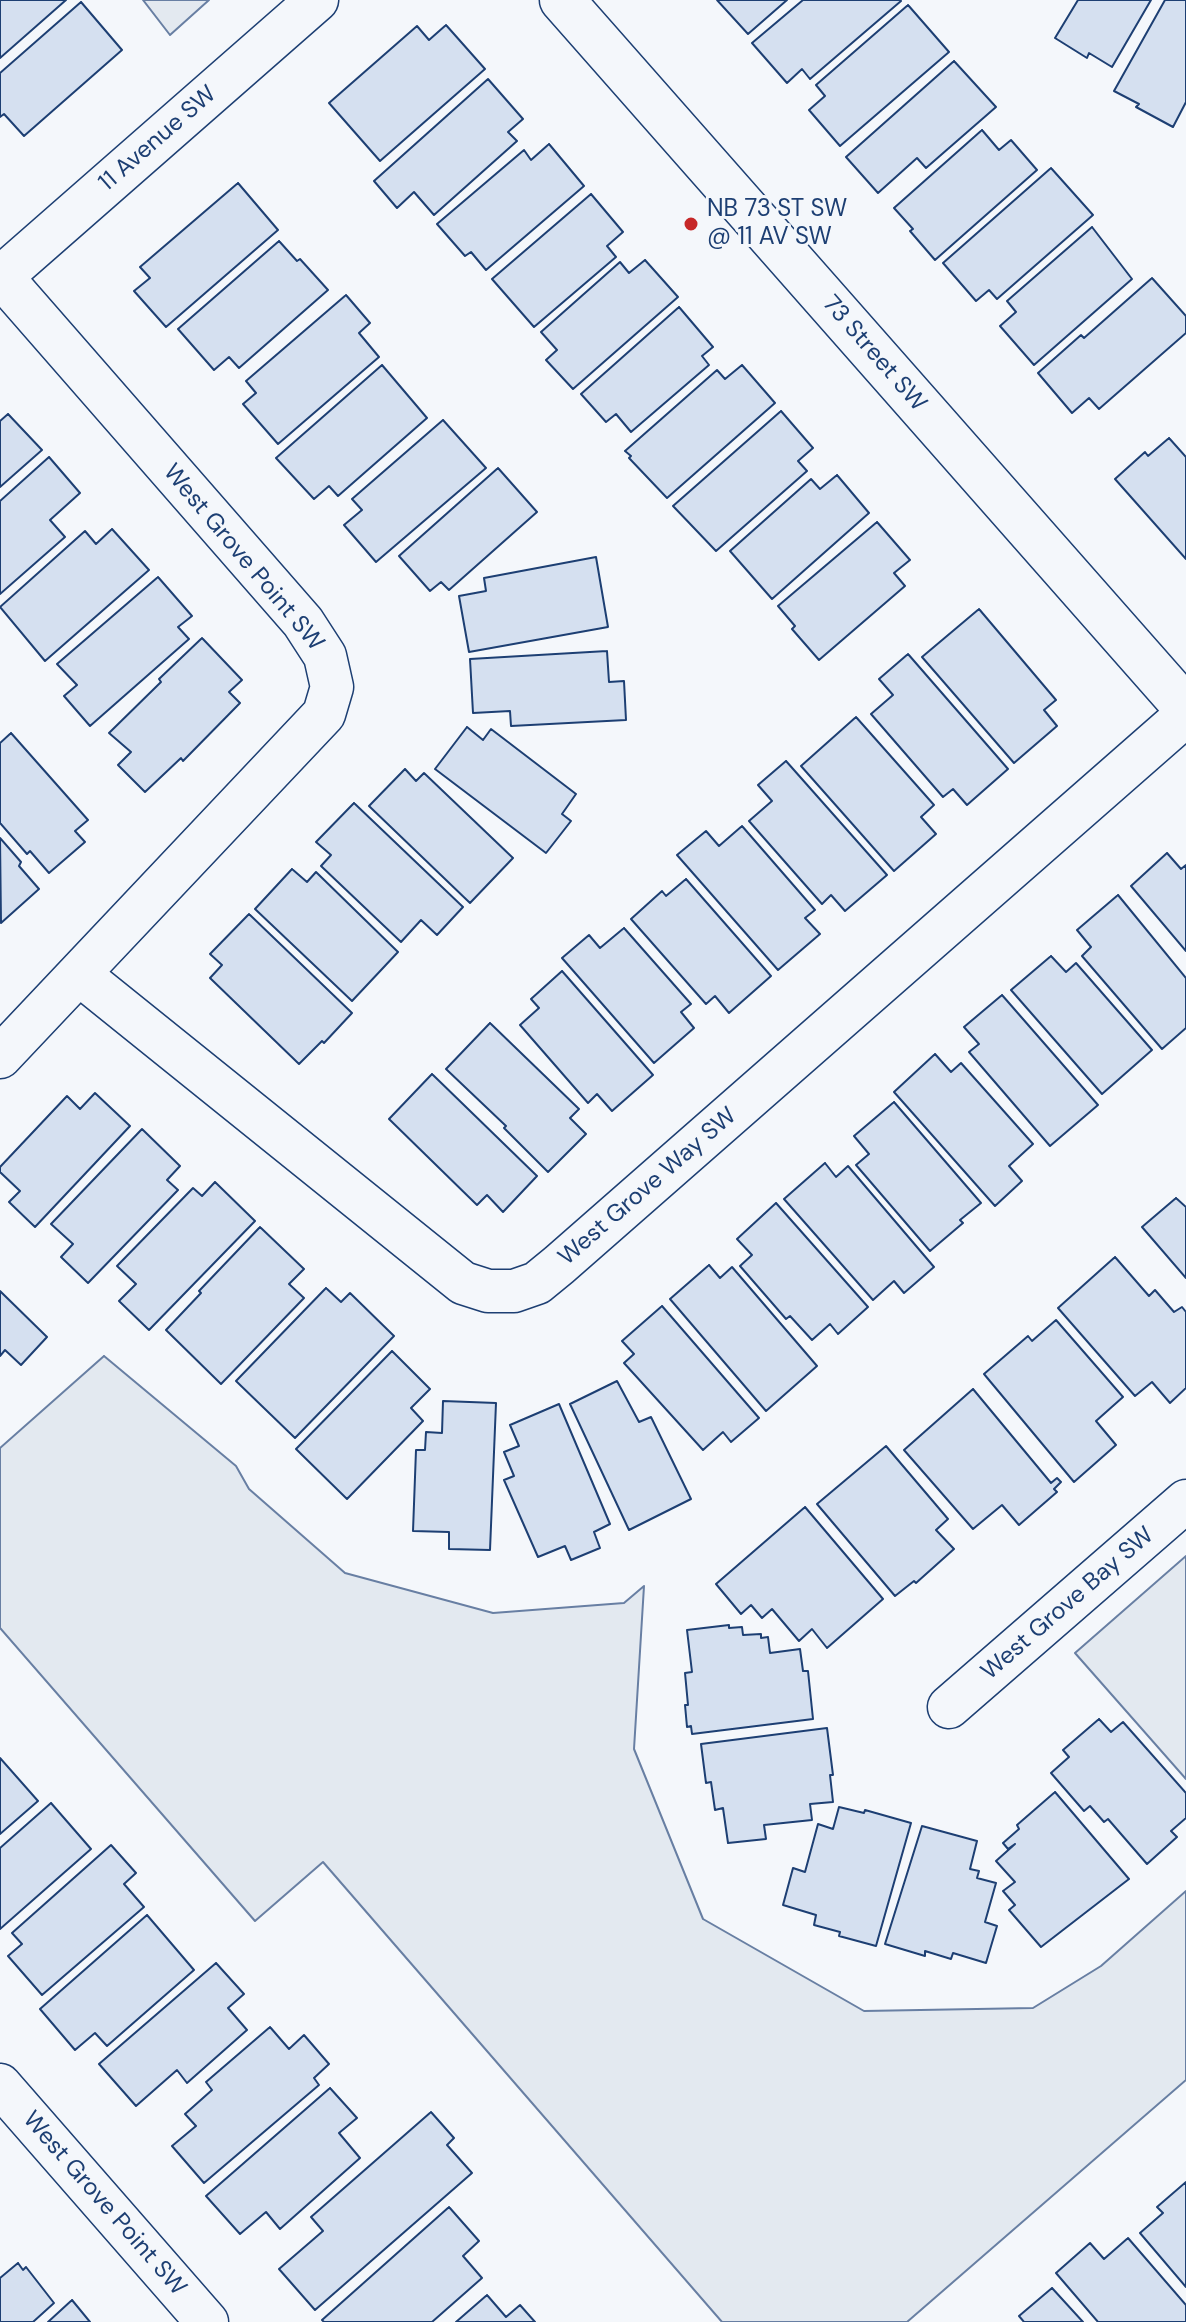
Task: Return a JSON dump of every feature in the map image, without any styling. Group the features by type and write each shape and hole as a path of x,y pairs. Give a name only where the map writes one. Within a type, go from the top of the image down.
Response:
{"street":[{"name":"11 Avenue SW","path":"0,277 317,0"},
{"name":"73 Street SW","path":"562,0 1186,708"},
{"name":"West Grove Point SW","path":"0,277 303,622 325,656 332,687 324,714 0,1057"},
{"name":"West Grove Way SW","path":"79,974 463,1283 488,1291 514,1291 537,1283 571,1255 1186,715"},
{"name":"West Grove Bay SW","path":"949,1707 1186,1501"},
{"name":"West Grove Point SW","path":"0,2085 207,2322"}],"shaded area":[{"path":"143,0 209,0 170,35"},
{"path":"104,1356 236,1466 249,1489 345,1573 493,1613 624,1603 644,1586 634,1749 703,1919 864,2011 1033,2008 1101,1966 1186,1891 1186,2080 907,2322 722,2322 323,1862 255,1921 0,1628 0,1448"},
{"path":"1186,1556 1186,1779 1075,1653"}],"building":[{"path":"0,0 66,0 0,58"},
{"path":"717,0 787,0 748,34"},
{"path":"803,0 901,1 810,79 802,69 787,83 752,43"},
{"path":"1078,0 1151,0 1112,67 1089,53 1087,58 1055,38"},
{"path":"1165,0 1186,0 1186,102 1173,127 1114,91"},
{"path":"81,2 122,50 24,136 4,114 0,117 0,73"},
{"path":"908,5 949,52 840,146 809,110 825,96 816,85"},
{"path":"446,25 485,69 380,161 329,103 417,26 429,40"},
{"path":"954,61 996,107 926,168 917,158 878,193 846,157"},
{"path":"488,79 523,119 508,132 517,141 434,215 414,192 397,208 374,181"},
{"path":"982,130 999,150 1011,140 1037,170 935,260 894,208"},
{"path":"549,144 584,186 486,270 471,252 465,256 437,224 524,150 531,160"},
{"path":"1051,168 1093,215 997,299 989,290 976,301 943,263"},
{"path":"238,183 278,230 166,327 134,291 150,278 140,267"},
{"path":"591,194 623,232 607,246 616,257 534,327 492,279"},
{"path":"1092,227 1132,279 1034,365 1000,326 1016,312 1007,301"},
{"path":"279,241 328,290 239,368 229,357 214,370 178,329"},
{"path":"645,260 678,297 573,389 546,360 557,350 541,332 620,262 629,273"},
{"path":"1152,278 1186,316 1186,333 1099,409 1089,398 1072,413 1038,373 1081,335 1084,338"},
{"path":"346,295 370,323 359,333 379,357 278,444 243,404 256,393 246,381"},
{"path":"679,307 713,347 702,356 709,365 631,432 616,414 606,422 581,394"},
{"path":"382,365 427,418 338,496 329,486 314,499 276,458"},
{"path":"742,365 775,403 667,498 625,451 717,370 725,379"},
{"path":"781,411 813,448 798,461 807,471 716,551 673,506"},
{"path":"8,414 42,450 0,487 0,421"},
{"path":"443,420 486,468 376,562 344,525 362,510 352,499"},
{"path":"1169,438 1186,457 1186,559 1115,479 1145,452 1148,456"},
{"path":"49,457 80,493 50,520 65,537 0,594 0,501"},
{"path":"498,468 537,512 449,590 441,582 430,591 399,556"},
{"path":"837,475 869,513 772,599 730,551 811,479 820,489"},
{"path":"877,522 910,560 894,573 905,586 819,660 792,629 795,626 778,606"},
{"path":"112,529 149,570 45,661 0,607 85,531 96,544"},
{"path":"596,557 608,627 469,652 459,596 486,591 484,578"},
{"path":"158,577 192,616 178,627 189,639 90,726 64,696 77,685 57,664"},
{"path":"979,609 1056,700 1044,710 1057,726 1014,763 922,657"},
{"path":"202,638 242,680 229,692 240,703 183,761 181,758 145,792 118,765 131,752 109,733"},
{"path":"607,651 609,682 624,681 626,720 511,726 510,711 473,713 470,659"},
{"path":"908,654 1008,769 967,805 953,789 943,797 871,714 893,695 879,679"},
{"path":"856,717 934,805 921,817 936,834 894,871 801,766"},
{"path":"467,727 483,740 491,729 576,794 562,814 571,821 546,853 435,769"},
{"path":"11,733 88,820 75,831 85,842 49,873 30,851 27,854 0,823 0,743"},
{"path":"786,761 887,875 845,911 831,895 822,904 749,821 772,801 758,785"},
{"path":"405,769 416,781 424,773 513,858 470,903 369,806"},
{"path":"354,803 463,907 437,935 421,920 401,942 321,866 331,855 316,842"},
{"path":"742,826 815,910 805,918 820,934 778,970 677,855 706,831 719,846"},
{"path":"0,838 39,889 1,923"},
{"path":"1167,853 1181,869 1186,865 1186,951 1131,886"},
{"path":"292,869 307,882 316,872 398,952 352,1001 255,909"},
{"path":"686,879 771,976 729,1013 715,996 706,1004 631,919 662,891 666,896"},
{"path":"1118,895 1186,978 1186,1028 1162,1049 1082,956 1091,947 1077,930"},
{"path":"249,914 352,1013 299,1064 210,978 222,965 210,954"},
{"path":"624,928 691,1004 681,1012 694,1028 654,1063 562,958 589,935 600,948"},
{"path":"1051,956 1066,972 1076,963 1152,1050 1102,1094 1011,990"},
{"path":"562,971 653,1075 612,1111 597,1094 588,1103 520,1025 539,1008 531,999"},
{"path":"1002,995 1098,1105 1050,1146 969,1052 979,1044 964,1027"},
{"path":"490,1023 579,1109 570,1118 586,1134 548,1172 504,1128 506,1126 446,1069"},
{"path":"935,1054 951,1072 961,1063 1033,1144 1009,1166 1022,1181 995,1206 894,1092"},
{"path":"432,1074 537,1176 503,1212 487,1195 477,1205 389,1119"},
{"path":"95,1093 130,1126 35,1227 9,1202 20,1191 0,1172 0,1167 67,1096 80,1109"},
{"path":"894,1102 981,1203 930,1251 856,1165 869,1154 854,1136"},
{"path":"142,1129 180,1166 167,1180 178,1190 88,1283 61,1257 73,1244 51,1224"},
{"path":"825,1163 836,1177 848,1166 934,1267 904,1293 894,1281 873,1300 784,1199"},
{"path":"215,1182 255,1221 149,1330 119,1301 136,1284 117,1266 193,1188 202,1196"},
{"path":"1176,1198 1186,1207 1186,1278 1142,1227"},
{"path":"776,1203 868,1307 838,1334 830,1324 812,1340 790,1316 786,1319 740,1266 752,1255 737,1239"},
{"path":"260,1227 304,1269 289,1284 304,1298 221,1384 166,1330"},
{"path":"1115,1257 1149,1296 1155,1290 1174,1312 1182,1307 1186,1312 1186,1388 1170,1403 1152,1382 1135,1396 1058,1308"},
{"path":"709,1265 720,1278 732,1267 817,1366 766,1411 670,1299"},
{"path":"326,1288 341,1302 350,1293 394,1336 295,1438 236,1381"},
{"path":"0,1291 47,1337 21,1365 5,1350 0,1356"},
{"path":"662,1306 759,1418 731,1442 723,1432 703,1450 624,1363 634,1354 622,1341"},
{"path":"1056,1320 1123,1397 1096,1421 1116,1445 1074,1482 984,1374 1028,1336 1032,1341"},
{"path":"392,1351 430,1389 411,1408 423,1421 347,1499 296,1449"},
{"path":"617,1381 639,1422 651,1417 691,1499 629,1530 570,1404"},
{"path":"973,1389 1051,1483 1057,1478 1061,1482 1054,1489 1057,1492 1019,1525 1002,1505 973,1529 904,1450"},
{"path":"443,1401 496,1403 490,1550 449,1549 449,1532 413,1531 416,1450 425,1450 426,1432 442,1433"},
{"path":"559,1404 610,1524 594,1532 600,1548 571,1560 565,1546 538,1557 504,1480 514,1476 504,1452 519,1446 510,1425"},
{"path":"886,1446 948,1519 936,1530 954,1549 916,1583 914,1581 895,1596 817,1504"},
{"path":"805,1507 883,1599 827,1648 812,1629 799,1641 772,1609 762,1618 751,1605 741,1614 716,1584"},
{"path":"729,1625 729,1628 742,1627 743,1635 761,1634 761,1638 768,1637 770,1653 800,1649 803,1671 808,1671 813,1719 692,1734 691,1726 687,1727 685,1705 688,1705 685,1673 692,1672 687,1630"},
{"path":"1099,1719 1111,1732 1123,1722 1186,1793 1186,1818 1171,1831 1177,1837 1147,1864 1108,1819 1104,1822 1090,1806 1084,1811 1051,1773 1069,1757 1063,1750"},
{"path":"827,1728 833,1802 810,1804 812,1820 764,1825 766,1839 728,1843 723,1808 715,1810 711,1782 706,1783 701,1744"},
{"path":"0,1758 38,1801 0,1834"},
{"path":"1055,1792 1129,1879 1041,1947 1009,1910 1015,1905 1003,1891 1015,1882 996,1861 1015,1844 1008,1849 1003,1843 1019,1829 1017,1825"},
{"path":"51,1803 91,1849 0,1929 0,1848"},
{"path":"839,1807 864,1813 865,1810 911,1823 876,1946 814,1925 816,1915 783,1905 793,1868 805,1872 818,1824 833,1829"},
{"path":"922,1826 977,1841 970,1869 979,1871 977,1878 996,1883 985,1922 997,1926 986,1963 953,1953 951,1959 925,1951 925,1956 885,1944"},
{"path":"111,1845 136,1873 124,1884 144,1907 42,1995 8,1956 22,1944 12,1933"},
{"path":"147,1915 194,1970 107,2046 95,2033 75,2050 40,2009"},
{"path":"216,1963 244,1994 228,2008 247,2030 187,2083 177,2070 136,2106 99,2064"},
{"path":"270,2027 289,2049 304,2035 329,2064 314,2078 319,2085 204,2183 172,2146 196,2126 185,2114 212,2090 206,2082"},
{"path":"330,2088 357,2118 339,2133 360,2158 280,2229 266,2212 240,2234 206,2196"},
{"path":"431,2112 454,2138 447,2145 472,2173 315,2310 279,2269 323,2231 311,2217"},
{"path":"1186,2182 1186,2287 1140,2233 1163,2213 1157,2207"},
{"path":"449,2207 479,2241 463,2256 482,2278 432,2322 322,2320"},
{"path":"1128,2238 1186,2305 1186,2322 1098,2322 1056,2273 1090,2243 1104,2259"},
{"path":"18,2263 23,2270 26,2267 54,2303 33,2322 0,2322 0,2278"},
{"path":"1052,2288 1083,2322 1024,2322 1019,2316"},
{"path":"487,2295 506,2317 520,2305 535,2322 456,2322"},
{"path":"72,2300 90,2322 48,2322"}],"place":[{"name":"NB 73 ST SW @ 11 AV SW","path":"691,224"}]}
